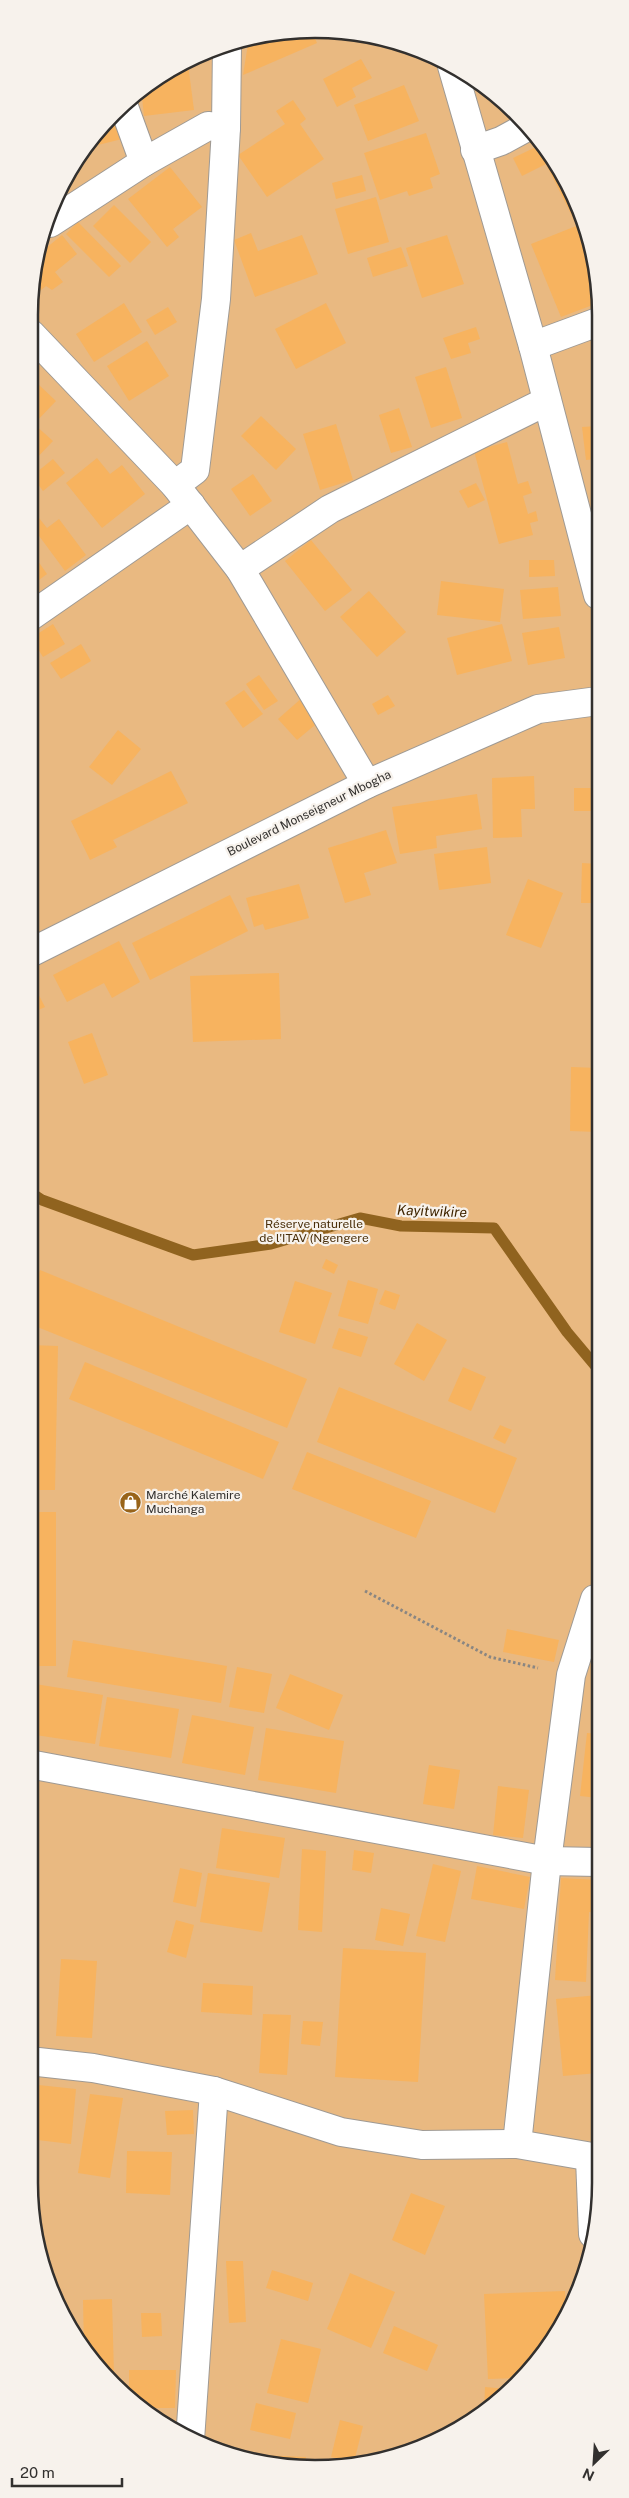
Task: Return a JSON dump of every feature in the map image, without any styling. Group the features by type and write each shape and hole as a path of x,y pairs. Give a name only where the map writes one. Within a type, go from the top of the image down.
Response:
{"street":[{"path":"38,610 183,495 195,470 216,299 226,128 227,51"},
{"path":"455,76 533,346 592,572"},
{"path":"126,112 144,162"},
{"path":"54,220 144,162 208,126 226,128"},
{"path":"475,150 501,141 521,130"},
{"path":"533,346 592,324"},
{"path":"38,341 183,495 240,569 367,784"},
{"path":"240,569 330,509 547,402"},
{"name":"Boulevard Monseigneur Mbogha","path":"38,948 367,784 538,709 592,702"},
{"path":"517,2144 547,1861 571,1675 592,1608"},
{"path":"38,1766 547,1861 592,1862"},
{"path":"38,2062 93,2068 214,2091 341,2132 422,2145 517,2144 592,2158"},
{"path":"191,2431 214,2091"}],"path":[{"path":"366,1591 490,1657 571,1675"}],"green space":[{"name":"Réserve naturelle de l'ITAV (Ngengere","path":"296,38 351,40 404,52 437,66 483,95 523,132 545,161 570,208 582,243 591,296 592,2184 589,2220 577,2273 563,2306 534,2352 497,2392 453,2423 404,2446 351,2458 296,2460 243,2451 225,2446 192,2432 146,2403 106,2366 84,2337 59,2290 47,2255 38,2202 38,296 40,278 52,225 75,176 106,132 146,95 192,66 225,52 243,47"}],"building":[{"path":"315,38 317,43 243,75 248,46 278,40"},
{"path":"361,59 372,78 352,88 356,97 337,107 323,79"},
{"path":"189,68 194,110 144,116 142,98 161,84"},
{"path":"404,85 419,121 368,141 354,105"},
{"path":"293,100 306,119 300,124 324,159 267,197 238,155 285,124 276,111"},
{"path":"117,121 122,139 98,145 97,143 106,132"},
{"path":"426,133 440,174 430,178 433,188 409,196 407,191 380,200 364,153"},
{"path":"535,147 545,161 563,192 576,222 546,164 522,176 513,158"},
{"path":"170,167 202,207 173,229 179,237 167,247 128,199"},
{"path":"362,175 366,191 336,199 332,183"},
{"path":"376,197 389,242 348,254 335,209"},
{"path":"114,205 151,242 130,263 93,226"},
{"path":"78,222 121,266 109,277 66,234"},
{"path":"576,226 586,260 592,305 561,317 531,244"},
{"path":"251,233 258,251 302,235 318,274 255,297 234,240"},
{"path":"62,235 77,254 55,272 63,282 52,290 46,286 38,292 43,260 46,248"},
{"path":"447,235 464,284 422,298 406,248"},
{"path":"401,247 408,266 373,277 367,258"},
{"path":"124,303 142,332 94,362 76,334"},
{"path":"326,303 346,343 296,369 275,329"},
{"path":"168,307 177,322 155,335 146,320"},
{"path":"476,327 480,339 468,343 471,353 451,359 443,338"},
{"path":"147,341 169,376 129,401 107,366"},
{"path":"446,367 462,418 431,428 415,377"},
{"path":"38,384 56,401 38,420"},
{"path":"399,408 412,447 391,453 379,415"},
{"path":"261,416 296,449 276,470 241,436"},
{"path":"336,424 353,480 320,490 303,434"},
{"path":"592,426 592,460 586,460 582,427"},
{"path":"38,428 53,441 38,457"},
{"path":"507,442 518,484 528,481 532,493 523,496 528,514 536,511 538,521 530,523 533,535 499,544 474,451"},
{"path":"97,458 110,474 122,465 145,494 102,528 66,483"},
{"path":"53,459 65,473 43,491 38,484 38,471"},
{"path":"253,474 272,501 250,516 231,489"},
{"path":"476,483 485,500 468,508 459,491"},
{"path":"38,517 47,528 59,519 86,555 65,571 38,534"},
{"path":"311,540 352,590 325,611 285,561"},
{"path":"529,560 554,560 555,576 529,577"},
{"path":"38,561 47,574 38,581"},
{"path":"441,581 504,589 500,622 437,615"},
{"path":"558,587 561,616 523,619 520,590"},
{"path":"369,591 406,632 377,657 340,617"},
{"path":"53,624 65,644 43,657 38,649 38,634"},
{"path":"502,624 512,661 457,675 447,638"},
{"path":"559,627 565,658 528,665 522,633"},
{"path":"81,644 91,661 61,679 50,663"},
{"path":"259,675 278,701 264,710 246,684"},
{"path":"244,690 263,714 243,728 225,703"},
{"path":"388,695 395,706 378,715 372,704"},
{"path":"303,697 321,720 297,740 278,719"},
{"path":"118,730 141,749 112,785 89,767"},
{"path":"171,771 188,803 113,840 117,847 90,860 71,821"},
{"path":"534,776 535,809 521,809 522,837 493,838 492,778"},
{"path":"574,788 592,788 592,811 574,811"},
{"path":"477,794 482,829 436,836 437,848 400,854 392,807"},
{"path":"386,830 397,863 364,873 371,895 345,903 328,848"},
{"path":"487,847 491,883 439,890 434,854"},
{"path":"582,863 592,864 592,903 581,903"},
{"path":"528,879 563,893 541,948 506,935"},
{"path":"299,884 309,918 265,930 263,924 254,927 246,898"},
{"path":"230,895 248,931 150,980 132,943"},
{"path":"119,941 140,982 112,998 104,983 67,1002 53,975"},
{"path":"279,973 281,1039 193,1042 190,976"},
{"path":"38,994 45,1007 38,1010"},
{"path":"92,1033 108,1075 84,1084 68,1042"},
{"path":"571,1067 592,1068 592,1132 570,1131"},
{"path":"326,1259 338,1265 334,1274 322,1268"},
{"path":"40,1270 307,1379 287,1428 38,1327 38,1275"},
{"path":"348,1280 378,1289 368,1324 338,1316"},
{"path":"295,1281 332,1293 315,1344 279,1332"},
{"path":"385,1290 400,1295 395,1310 379,1304"},
{"path":"417,1323 447,1340 424,1381 394,1364"},
{"path":"339,1328 368,1337 361,1357 332,1348"},
{"path":"38,1345 58,1346 55,1490 38,1490"},
{"path":"85,1362 279,1442 263,1479 69,1399"},
{"path":"463,1367 486,1377 471,1411 448,1401"},
{"path":"339,1387 517,1458 495,1513 317,1442"},
{"path":"500,1425 512,1430 505,1444 493,1438"},
{"path":"307,1452 431,1501 416,1538 292,1489"},
{"path":"38,1512 56,1512 56,1666 38,1666"},
{"path":"507,1629 559,1640 554,1662 503,1652"},
{"path":"73,1640 227,1666 221,1703 67,1677"},
{"path":"237,1667 272,1674 264,1713 229,1707"},
{"path":"290,1674 343,1695 329,1730 276,1708"},
{"path":"38,1684 103,1695 95,1744 38,1735"},
{"path":"107,1697 179,1709 171,1758 99,1746"},
{"path":"192,1715 254,1727 245,1775 182,1763"},
{"path":"266,1728 344,1741 336,1793 258,1780"},
{"path":"587,1733 592,1733 592,1797 580,1796"},
{"path":"429,1765 460,1770 454,1809 423,1804"},
{"path":"498,1786 529,1790 523,1838 493,1835"},
{"path":"222,1828 285,1838 279,1878 216,1868"},
{"path":"302,1849 326,1851 322,1932 298,1930"},
{"path":"354,1850 374,1853 371,1873 352,1870"},
{"path":"433,1864 461,1871 445,1942 416,1936"},
{"path":"477,1866 530,1877 524,1909 471,1899"},
{"path":"180,1868 202,1873 196,1907 173,1902"},
{"path":"208,1873 270,1883 262,1932 200,1922"},
{"path":"561,1878 592,1880 592,1912 589,1912 586,1982 555,1980"},
{"path":"381,1908 410,1914 403,1946 375,1940"},
{"path":"176,1920 194,1925 186,1958 167,1952"},
{"path":"343,1948 426,1953 418,2082 335,2077"},
{"path":"61,1959 97,1961 92,2038 56,2036"},
{"path":"203,1983 253,1986 252,2015 201,2012"},
{"path":"592,1996 592,2074 563,2076 556,1999"},
{"path":"263,2014 291,2015 287,2075 259,2073"},
{"path":"303,2021 323,2022 320,2046 301,2044"},
{"path":"38,2085 76,2089 71,2144 38,2140"},
{"path":"90,2094 123,2098 110,2178 78,2173"},
{"path":"193,2110 194,2134 167,2135 165,2111"},
{"path":"127,2151 172,2152 170,2195 126,2193"},
{"path":"411,2193 445,2206 425,2255 392,2240"},
{"path":"226,2261 243,2261 246,2322 229,2323"},
{"path":"272,2270 313,2283 308,2301 266,2288"},
{"path":"350,2273 395,2292 371,2348 327,2329"},
{"path":"565,2291 565,2300 545,2337 523,2366 511,2378 488,2379 484,2294"},
{"path":"112,2299 114,2374 84,2337 83,2300"},
{"path":"141,2313 161,2313 162,2336 142,2337"},
{"path":"394,2326 438,2345 427,2371 383,2353"},
{"path":"281,2339 321,2349 308,2403 267,2393"},
{"path":"129,2370 176,2370 175,2408 153,2408 129,2389"},
{"path":"485,2387 501,2388 497,2392 484,2402"},
{"path":"256,2403 296,2413 290,2439 250,2430"},
{"path":"340,2420 363,2426 355,2457 341,2459 331,2457"},
{"path":"261,2455 306,2457 306,2460 296,2460"}],"waterway":[{"name":"Kayitwikire","path":"38,1197 193,1255 271,1244 360,1218 401,1226 494,1228 567,1332 592,1362"}],"place":[{"name":"Marché Kalemire Muchanga","path":"130,1502"}]}
